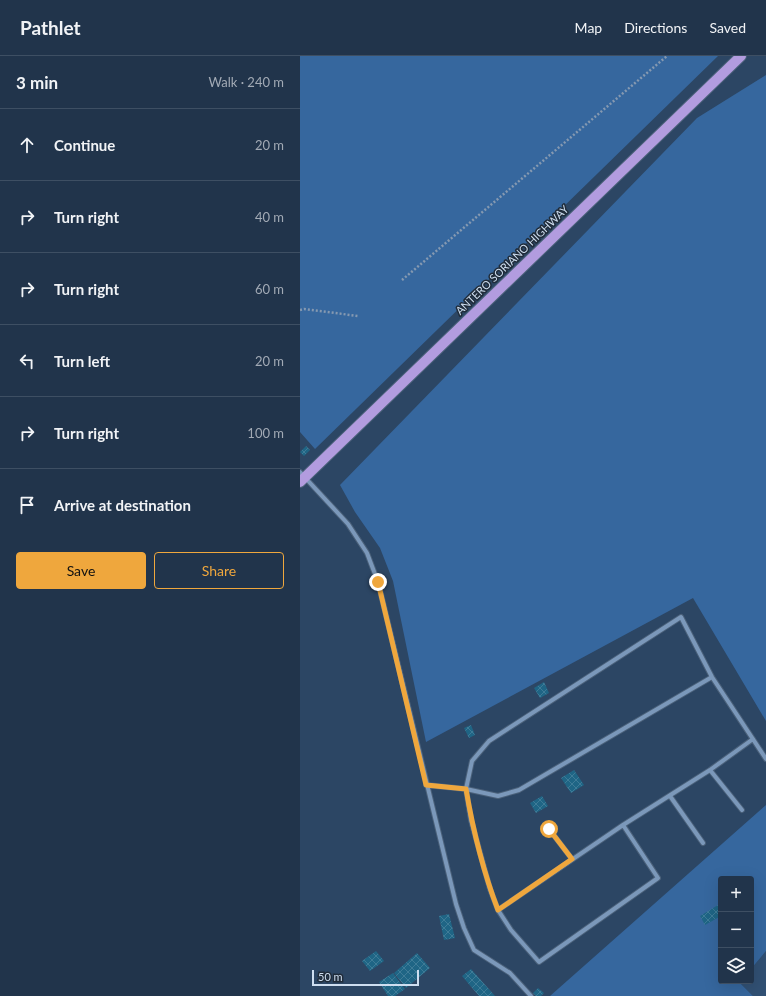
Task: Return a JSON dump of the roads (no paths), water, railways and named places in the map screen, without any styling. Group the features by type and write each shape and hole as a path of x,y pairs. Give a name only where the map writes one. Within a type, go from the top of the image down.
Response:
{"main road":[{"name":"ANTERO SORIANO HIGHWAY","path":"301,477 740,56"}],"street":[{"path":"301,477 348,524 367,554 378,582 426,785 456,904 464,928 474,950 510,973 531,996"},
{"path":"623,825 658,878 539,962 511,930 498,910 490,888 471,820 466,789 472,761 490,741 681,617 712,678 766,758"},
{"path":"426,785 466,789 498,796 519,790 712,678"},
{"path":"498,910 623,825 710,770 753,739"},
{"path":"710,770 742,810"},
{"path":"670,796 703,843"},
{"path":"549,829 572,859"}]}
